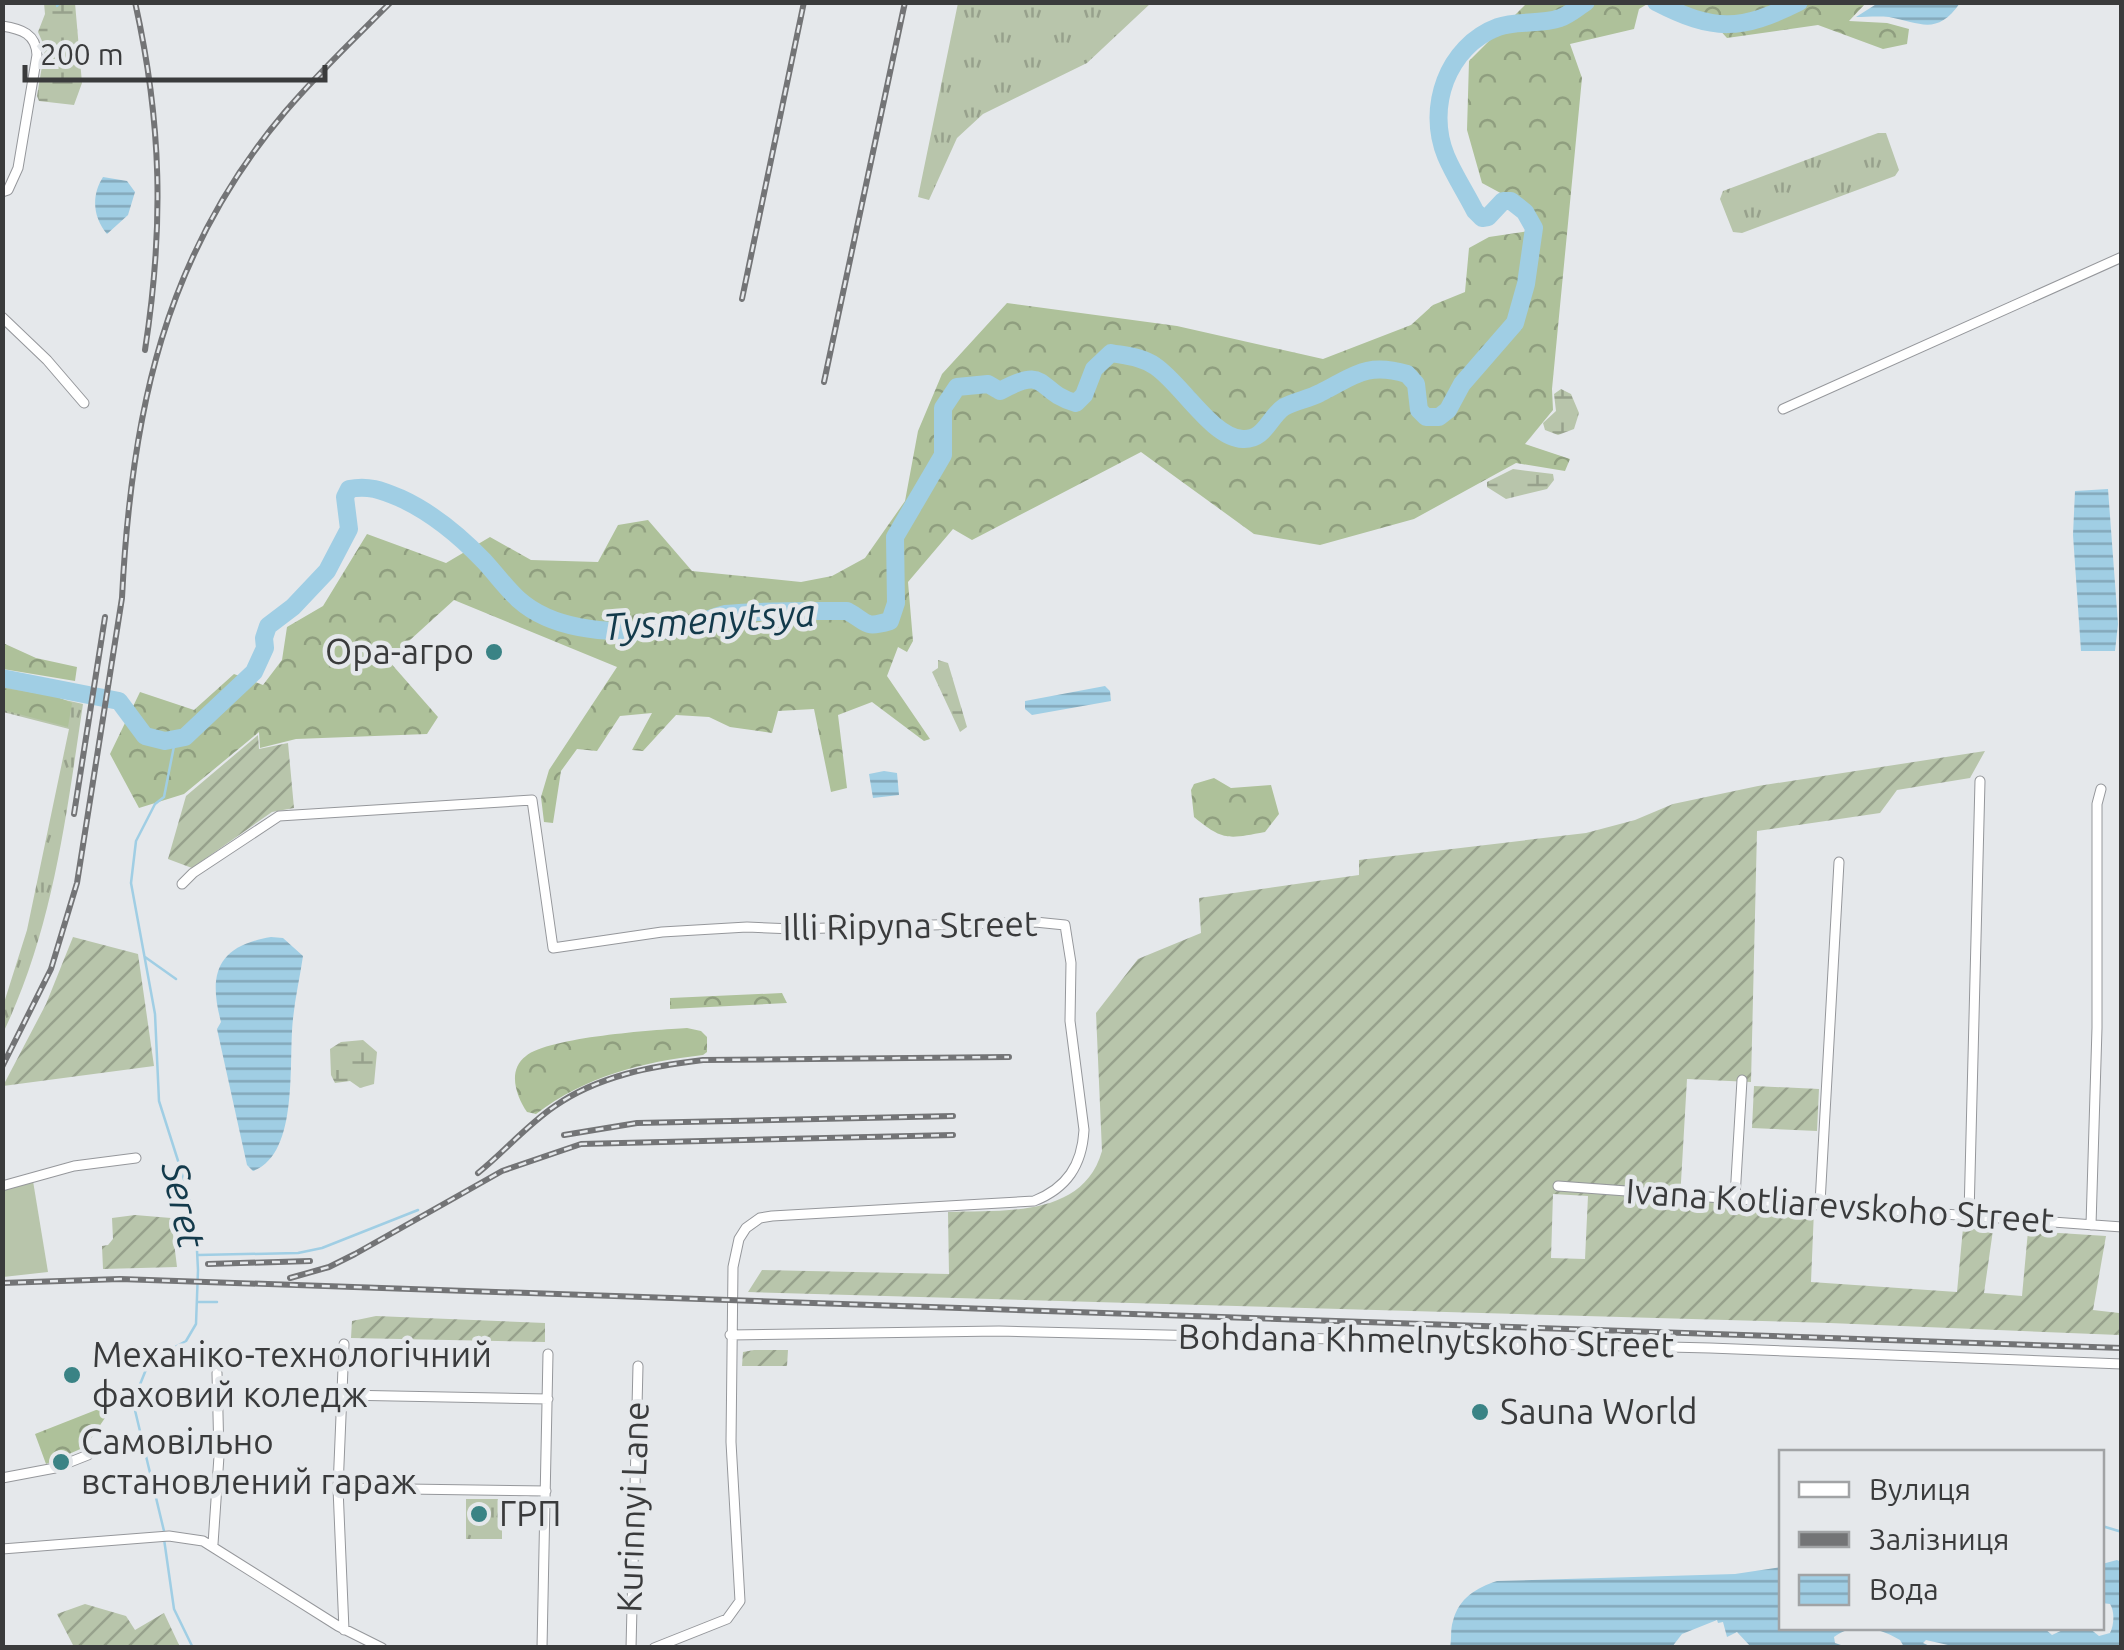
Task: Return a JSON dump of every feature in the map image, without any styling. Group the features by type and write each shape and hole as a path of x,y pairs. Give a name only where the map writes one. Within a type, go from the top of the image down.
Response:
{"street":[{"path":"2,26 25,32 37,44 18,168 6,191"},
{"path":"1782,409 2122,257"},
{"path":"2,317 84,403"},
{"path":"1969,1215 1980,781"},
{"path":"2091,1225 2096,804 2101,789"},
{"name":"Illi Ripyna Street","path":"182,884 278,816 532,800 553,948 662,932 747,926 794,929 1066,924 1071,963 1070,1021 1084,1130 1074,1171 1057,1190 1034,1201 760,1218 739,1238 734,1252 730,1336 730,1442 740,1593 734,1614 716,1625 654,1648"},
{"path":"1820,1202 1839,862"},
{"path":"1735,1197 1742,1080"},
{"path":"2,1186 74,1166 136,1158"},
{"name":"Ivana Kotliarevskoho Street","path":"1558,1186 1820,1202 2122,1227"},
{"name":"Bohdana Khmelnytskoho Street","path":"730,1336 999,1331 1710,1348 2122,1364"},
{"path":"344,1344 338,1488 344,1630"},
{"path":"542,1648 548,1354"},
{"name":"Kurinnyi Lane","path":"630,1648 638,1366"},
{"path":"212,1544 219,1456 217,1373"},
{"path":"342,1395 548,1399"},
{"path":"2,1478 55,1468 88,1455"},
{"path":"338,1488 546,1492"},
{"path":"2,1549 170,1536 212,1544 344,1630 382,1648"}],"green space":[{"path":"1528,2 1649,3 1639,9 1634,29 1570,44 1582,78 1553,410 1525,444 1570,459 1565,471 1516,463 1414,519 1320,545 1254,534 1141,452 972,540 953,529 908,582 913,641 907,652 898,647 887,676 930,739 924,741 872,702 838,715 847,788 831,792 814,709 778,711 772,733 730,727 709,717 676,715 643,751 632,750 652,713 620,716 597,751 577,749 561,771 553,823 544,822 541,797 549,770 617,667 454,600 388,660 438,717 427,734 296,739 260,748 259,732 184,794 139,808 110,754 140,692 194,710 234,674 263,685 282,660 287,627 323,606 367,534 446,563 490,537 531,560 598,562 618,525 648,520 692,571 801,582 832,576 865,558 905,501 918,431 942,374 1007,303 1177,326 1323,359 1411,325 1433,305 1465,292 1469,248 1489,237 1537,230 1534,211 1482,183 1467,130 1469,61"},
{"path":"44,3 75,3 82,83 74,105 39,101 37,96 45,48 38,32 45,14"},
{"path":"958,3 1151,3 1087,63 983,114 957,138 929,200 918,197"},
{"path":"1674,3 1866,3 1849,21 1887,23 1909,29 1907,44 1883,49 1818,25 1727,38 1706,15"},
{"path":"1886,133 1899,170 1895,176 1742,233 1733,232 1720,199 1723,191"},
{"path":"1561,389 1571,394 1579,413 1574,429 1558,435 1545,430 1543,423 1556,411 1554,394"},
{"path":"1513,469 1553,474 1554,480 1547,489 1506,499 1487,487 1487,482"},
{"path":"3,643 36,658 77,667 75,681 3,669"},
{"path":"938,660 948,663 967,727 960,732 932,672 938,668"},
{"path":"3,686 83,704 46,913 3,1033 3,1006 27,930 69,729 3,712"},
{"path":"3,688 55,696 72,703 68,727 3,710"},
{"path":"258,735 259,749 288,743 294,808 272,812 192,868 168,859 186,796"},
{"path":"1985,751 1970,778 1897,790 1880,813 1757,831 1751,1082 1687,1079 1680,1199 1814,1210 1811,1282 1957,1292 1963,1228 1993,1230 1984,1293 2022,1296 2028,1231 2106,1236 2093,1310 2119,1313 2119,1335 748,1292 762,1270 949,1274 948,1212 1039,1206 1078,1189 1092,1173 1102,1151 1096,1013 1138,959 1201,933 1199,898 1359,875 1359,860 1586,833 1635,820 1673,804 1758,786","holes":["1553,1194 1588,1196 1585,1259 1551,1258"]},
{"path":"1214,778 1231,788 1271,785 1279,814 1265,832 1234,837 1219,834 1194,817 1191,790 1194,784"},
{"path":"73,937 138,954 154,1066 3,1086 46,1004"},
{"path":"782,993 787,1003 670,1009 670,998"},
{"path":"687,1028 701,1031 707,1037 707,1052 703,1055 658,1062 595,1080 536,1114 527,1112 520,1098 515,1083 517,1068 538,1049 603,1036"},
{"path":"363,1040 377,1052 374,1084 360,1088 350,1081 335,1083 330,1049 341,1042"},
{"path":"1754,1086 1819,1089 1817,1131 1752,1128"},
{"path":"33,1181 48,1272 3,1277 3,1189"},
{"path":"112,1218 171,1218 177,1267 103,1269 102,1246 113,1239"},
{"path":"376,1316 545,1323 545,1342 351,1338 352,1321"},
{"path":"788,1350 787,1366 742,1366 743,1352"},
{"path":"101,1408 105,1418 85,1447 46,1464 35,1434"},
{"path":"466,1499 502,1499 502,1539 466,1539"},
{"path":"85,1604 126,1616 135,1630 164,1613 180,1647 74,1647 57,1614"}],"water":[{"path":"1878,3 1960,3 1936,24 1856,17"},
{"path":"103,177 127,181 135,192 128,215 107,234 95,206"},
{"path":"2108,489 2118,624 2115,651 2081,651 2073,535 2075,491"},
{"path":"1105,686 1111,701 1032,715 1025,709 1025,701"},
{"path":"897,773 899,795 873,798 869,774"},
{"path":"271,937 283,938 303,956 293,1019 285,1126 268,1161 253,1171 247,1165 217,1029 221,1022 217,976 228,955 239,947"},
{"path":"2117,1560 2121,1562 2121,1647 1961,1648 1926,1640 1923,1643 1932,1647 1904,1647 1900,1640 1876,1630 2046,1630 2052,1635 2063,1630 2092,1630 2099,1636 2110,1633 2110,1604 2104,1603 2104,1563"},
{"path":"1779,1567 1779,1630 1847,1630 1834,1637 1835,1643 1847,1647 1751,1647 1737,1632 1727,1637 1723,1622 1717,1620 1682,1634 1672,1647 1450,1647 1459,1606 1475,1591 1497,1581 1735,1574"}],"waterway":[{"path":"57,6 60,2"},
{"name":"Tysmenytsya","path":"2,678 119,701 145,736 165,741 185,737 254,672 265,648 268,626 293,607 327,571 349,529 345,497 349,489 381,491 424,511 465,542 535,612 562,623 600,630 641,631 679,628 725,614 847,611 875,624 890,621 896,603 895,537 943,455 943,408 957,387 988,384 1000,391 1035,380 1076,403 1084,395 1094,369 1111,353 1155,366 1220,430 1243,439 1257,436 1284,407 1370,370 1407,374 1416,384 1419,410 1426,417 1439,417 1515,323 1526,284 1534,228 1525,212 1511,201 1503,201 1488,217 1482,218 1475,211 1440,137 1440,99 1445,81 1466,48 1480,36 1505,25 1560,18 1586,2"},
{"name":"Tysmenytsya","path":"1656,2 1695,19 1728,24 1744,23 1799,2"},
{"name":"Seret","path":"164,1531 133,1402 153,1359 186,1341 196,1324 198,1270 196,1231 187,1189 159,1101 155,1014 131,883 136,841 155,804 164,797 175,741"},
{"path":"145,957 176,979"},
{"path":"198,1255 298,1253 322,1248 418,1210"},
{"path":"198,1302 217,1302"},
{"path":"2104,1527 2122,1532"},
{"name":"Seret","path":"164,1539 174,1609 193,1648"}],"railway":[{"path":"135,2 151,90 157,175 155,261 145,350"},
{"path":"2,1067 51,969 77,883 122,598 134,465 162,340 183,280 210,222 244,166 285,112 391,2"},
{"path":"742,299 804,2"},
{"path":"824,382 905,2"},
{"path":"74,814 105,617"},
{"path":"478,1173 555,1106 589,1087 645,1069 703,1060 1009,1057"},
{"path":"564,1135 637,1123 953,1116"},
{"path":"290,1278 329,1267 355,1254 502,1171 581,1144 953,1135"},
{"path":"208,1264 310,1261"},
{"path":"2,1283 120,1279 2122,1348"}],"place":[{"name":"Ора-агро","path":"494,652"},
{"name":"Механіко-технологічний фаховий коледж","path":"72,1375"},
{"name":"Sauna World","path":"1480,1412"},
{"name":"Самовільно встановлений гараж","path":"61,1462"},
{"name":"ГРП","path":"479,1514"}]}
